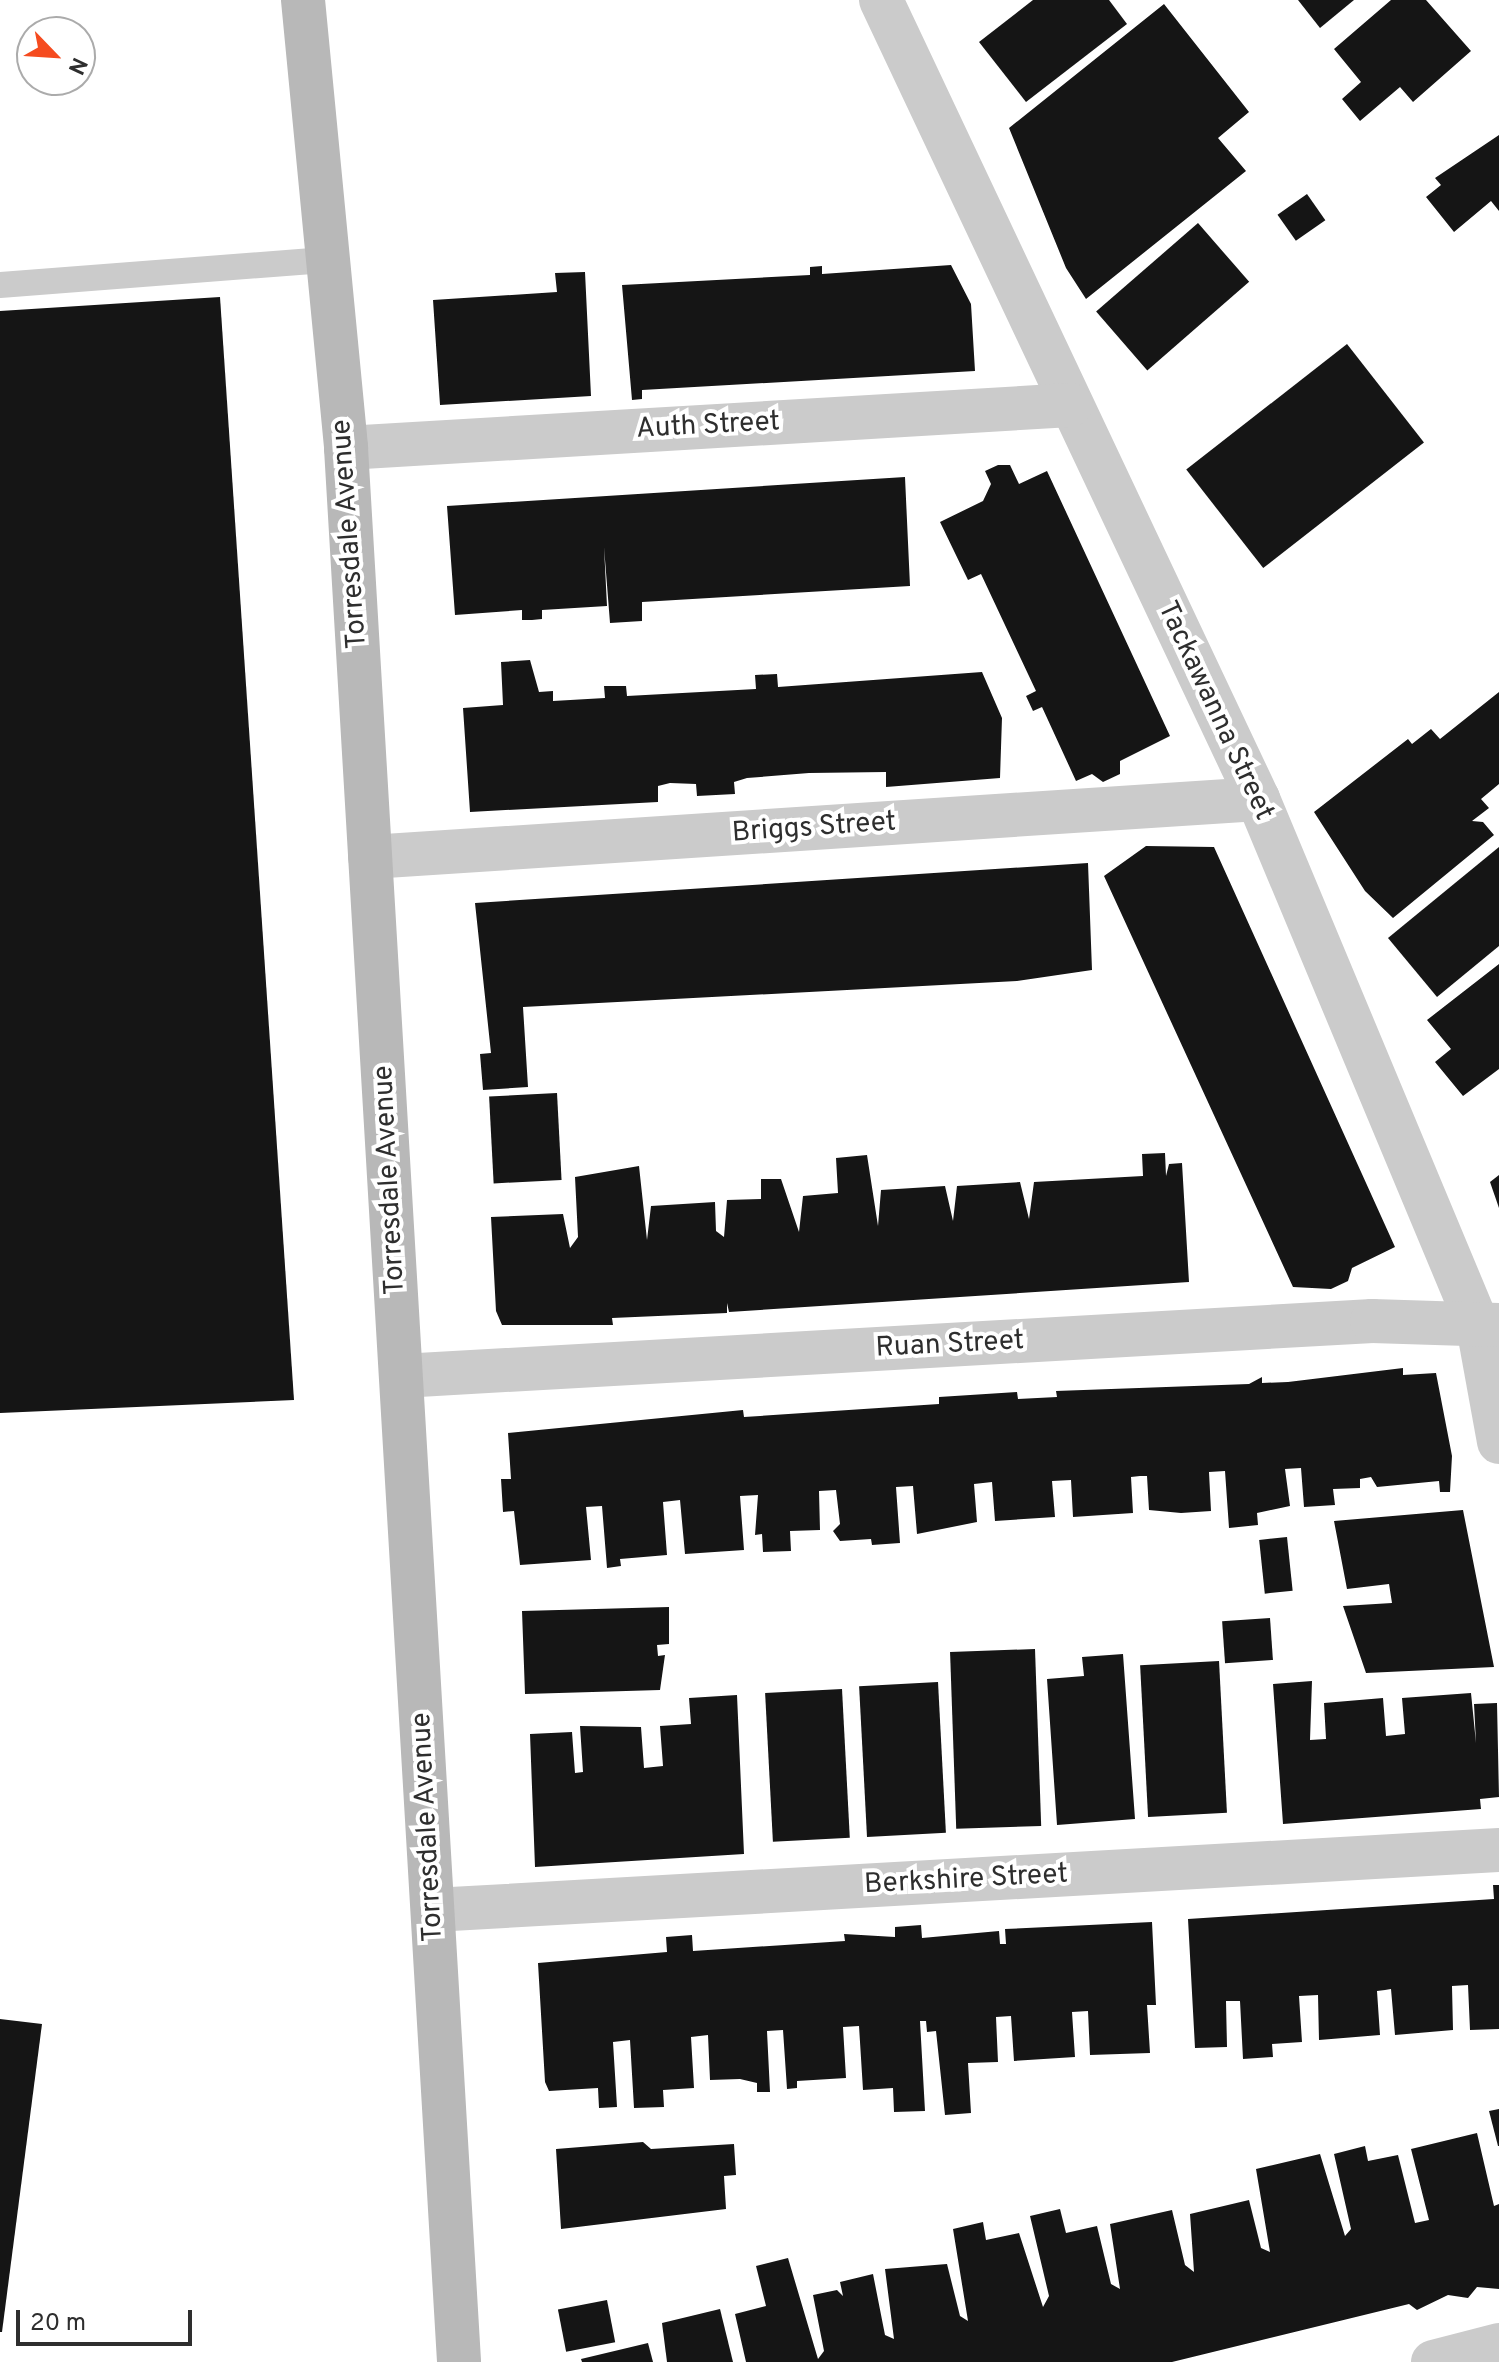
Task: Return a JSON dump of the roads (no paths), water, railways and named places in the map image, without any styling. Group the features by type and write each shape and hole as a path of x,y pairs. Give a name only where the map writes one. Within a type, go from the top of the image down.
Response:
{"main road":[{"name":"Torresdale Avenue","path":"303,0 346,448 459,2362"}],"street":[{"name":"Tackawanna Street","path":"881,0 1258,799 1488,1326 1499,1442"},
{"name":"Auth Street","path":"346,448 1071,405"},
{"name":"Briggs Street","path":"370,857 1258,799"},
{"name":"Ruan Street","path":"401,1376 1372,1321 1488,1326"},
{"name":"Berkshire Street","path":"433,1910 1499,1850"},
{"path":"1433,2362 1499,2345"}],"lane":[{"path":"0,285 328,260"}]}
